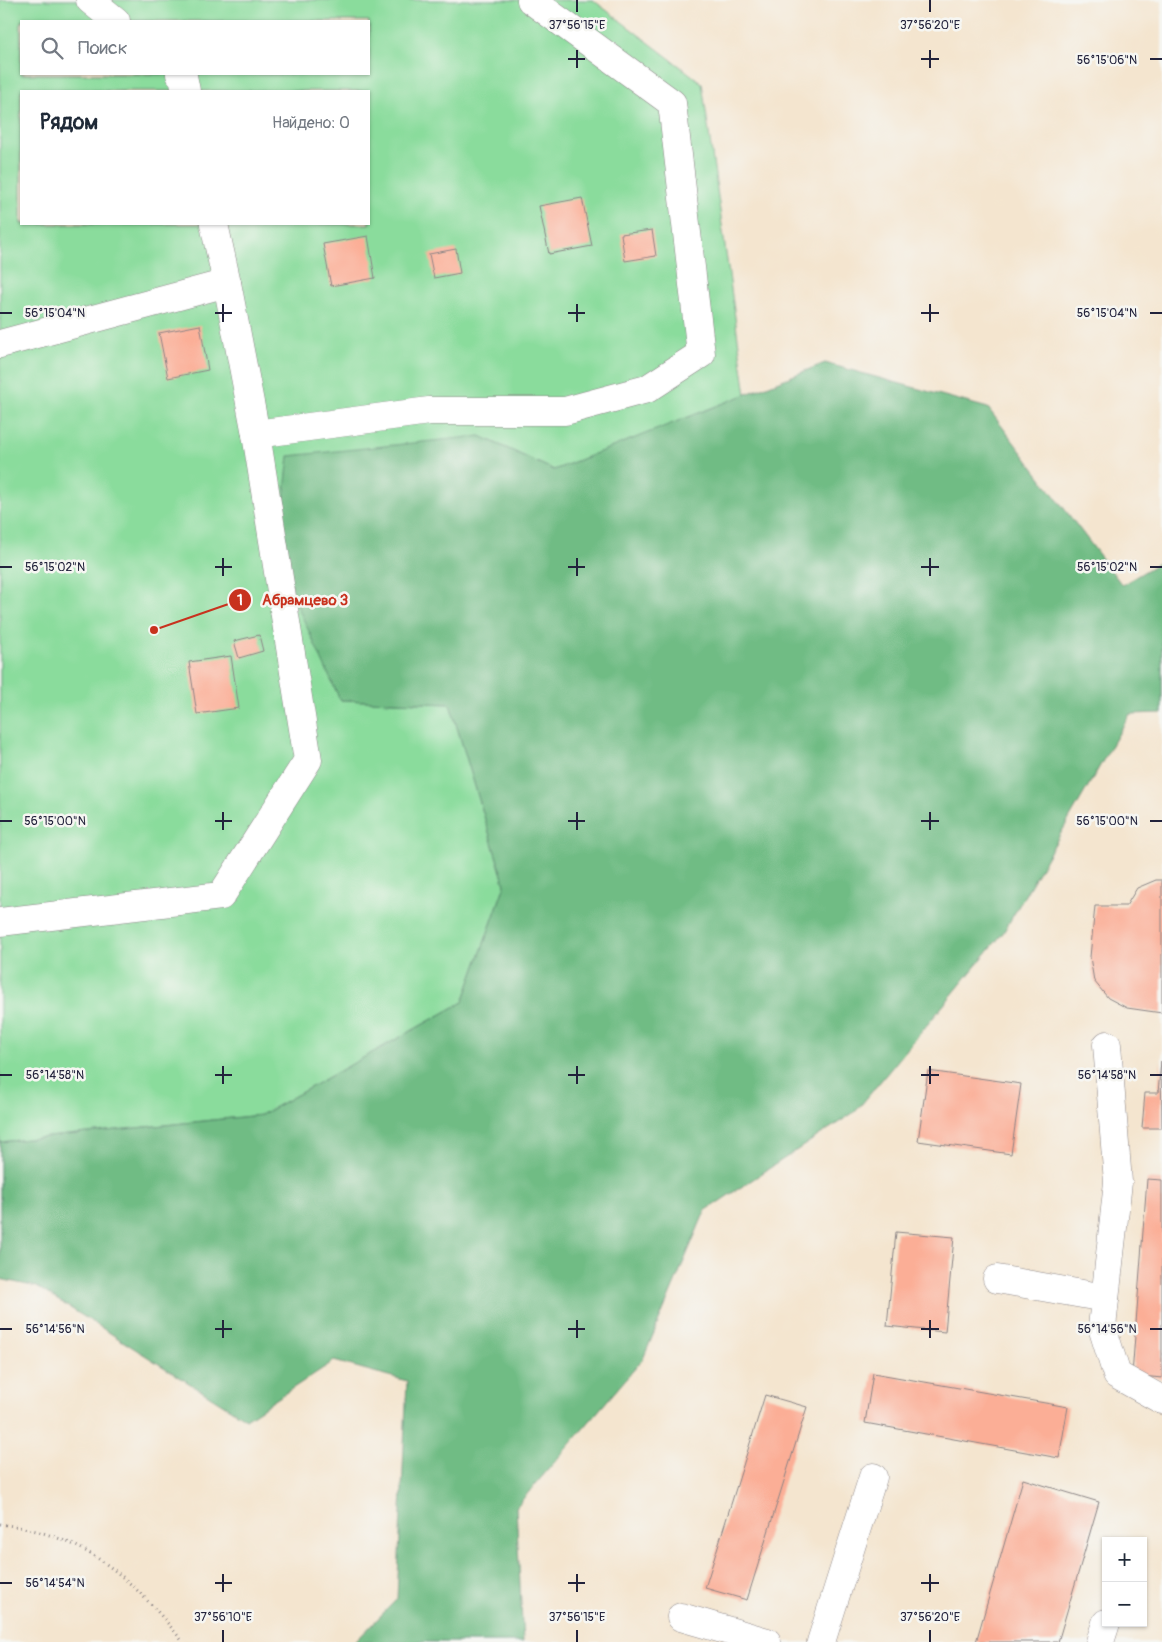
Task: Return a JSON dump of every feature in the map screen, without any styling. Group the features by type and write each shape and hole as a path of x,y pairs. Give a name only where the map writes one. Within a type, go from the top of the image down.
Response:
{"lane":[{"path":"90,0 115,20"},
{"path":"256,434 429,411 565,411 647,390 701,354 672,103 531,0"},
{"path":"182,75 186,90"},
{"path":"0,922 221,896 308,760 256,434 214,225"},
{"path":"0,344 227,284"},
{"path":"1107,1044 1118,1182 1102,1326 1117,1375 1162,1400"},
{"path":"997,1280 1105,1298"},
{"path":"821,1642 874,1477"},
{"path":"680,1617 767,1642"},
{"path":"1100,1642 1104,1627"}],"path":[{"path":"0,1524 24,1527 68,1540 114,1568 151,1602 183,1642"}],"green space":[{"path":"0,0 593,0 702,83 746,395 554,470 480,436 340,700 450,704 505,885 463,1002 261,1115 0,1142"},
{"path":"825,363 988,408 1122,585 1162,561 1162,713 1130,714 1003,933 856,1111 705,1211 643,1359 516,1507 523,1642 355,1642 397,1599 407,1381 334,1361 246,1419 37,1287 0,1279 0,1142 261,1115 463,1002 505,885 450,704 340,700 277,561 289,456 480,436 554,470"}],"building":[{"path":"582,198 592,246 549,254 539,206"},
{"path":"652,230 656,256 625,261 621,234"},
{"path":"368,236 375,278 331,286 323,244"},
{"path":"456,249 460,273 434,278 429,254"},
{"path":"200,325 208,370 168,378 159,333"},
{"path":"259,635 263,651 239,658 234,641"},
{"path":"231,656 239,708 197,714 189,662"},
{"path":"1156,880 1162,880 1162,1013 1127,1008 1108,998 1094,981 1090,957 1095,906 1126,906 1137,888"},
{"path":"1161,1061 1162,1128 1142,1128 1145,1093 1158,1093"},
{"path":"928,1071 1021,1084 1011,1154 918,1141"},
{"path":"1147,1179 1162,1180 1162,1378 1132,1375"},
{"path":"896,1232 954,1237 945,1332 887,1326"},
{"path":"873,1373 1068,1407 1059,1458 865,1423"},
{"path":"765,1395 807,1407 747,1600 705,1588"},
{"path":"1023,1479 1099,1502 1058,1642 976,1642"}],"place":[{"name":"Абрамцево 3","path":"154,630"}]}
